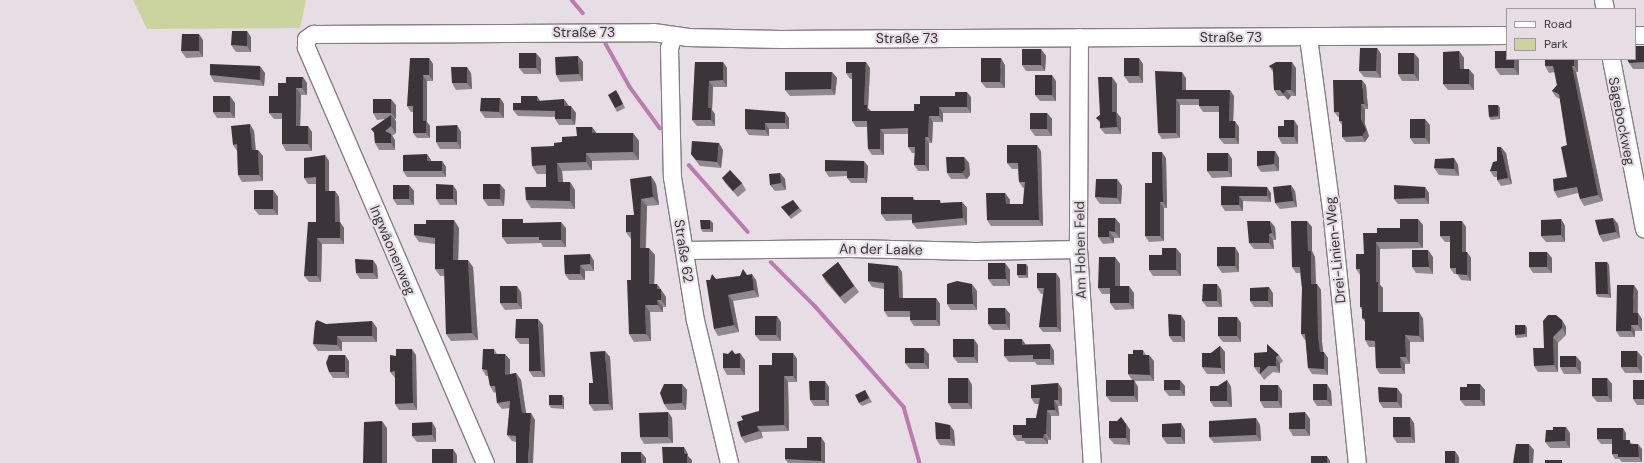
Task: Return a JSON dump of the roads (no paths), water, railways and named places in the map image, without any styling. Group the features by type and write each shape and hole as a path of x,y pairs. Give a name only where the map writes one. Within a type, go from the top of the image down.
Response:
{"street":[{"name":"Straße 73","path":"309,36 317,33 519,32 653,32 673,35 780,39 1506,35"},
{"name":"Straße 62","path":"673,35 669,48 672,177 695,320 729,463"},
{"name":"Ingwäonenweg","path":"309,36 306,47 485,463"},
{"name":"Am Hohen Feld","path":"1079,37 1078,249 1092,463"},
{"name":"Drei-Linien-Weg","path":"1308,37 1332,218 1357,463"},
{"name":"Sägebockweg","path":"1611,60 1644,229"},
{"name":"An der Laake","path":"684,250 835,248 1078,249"}],"waterway":[{"path":"572,0 583,13"},
{"path":"606,44 630,87 660,128"},
{"path":"689,165 748,232"},
{"path":"771,262 815,306 904,407 920,463"}]}
